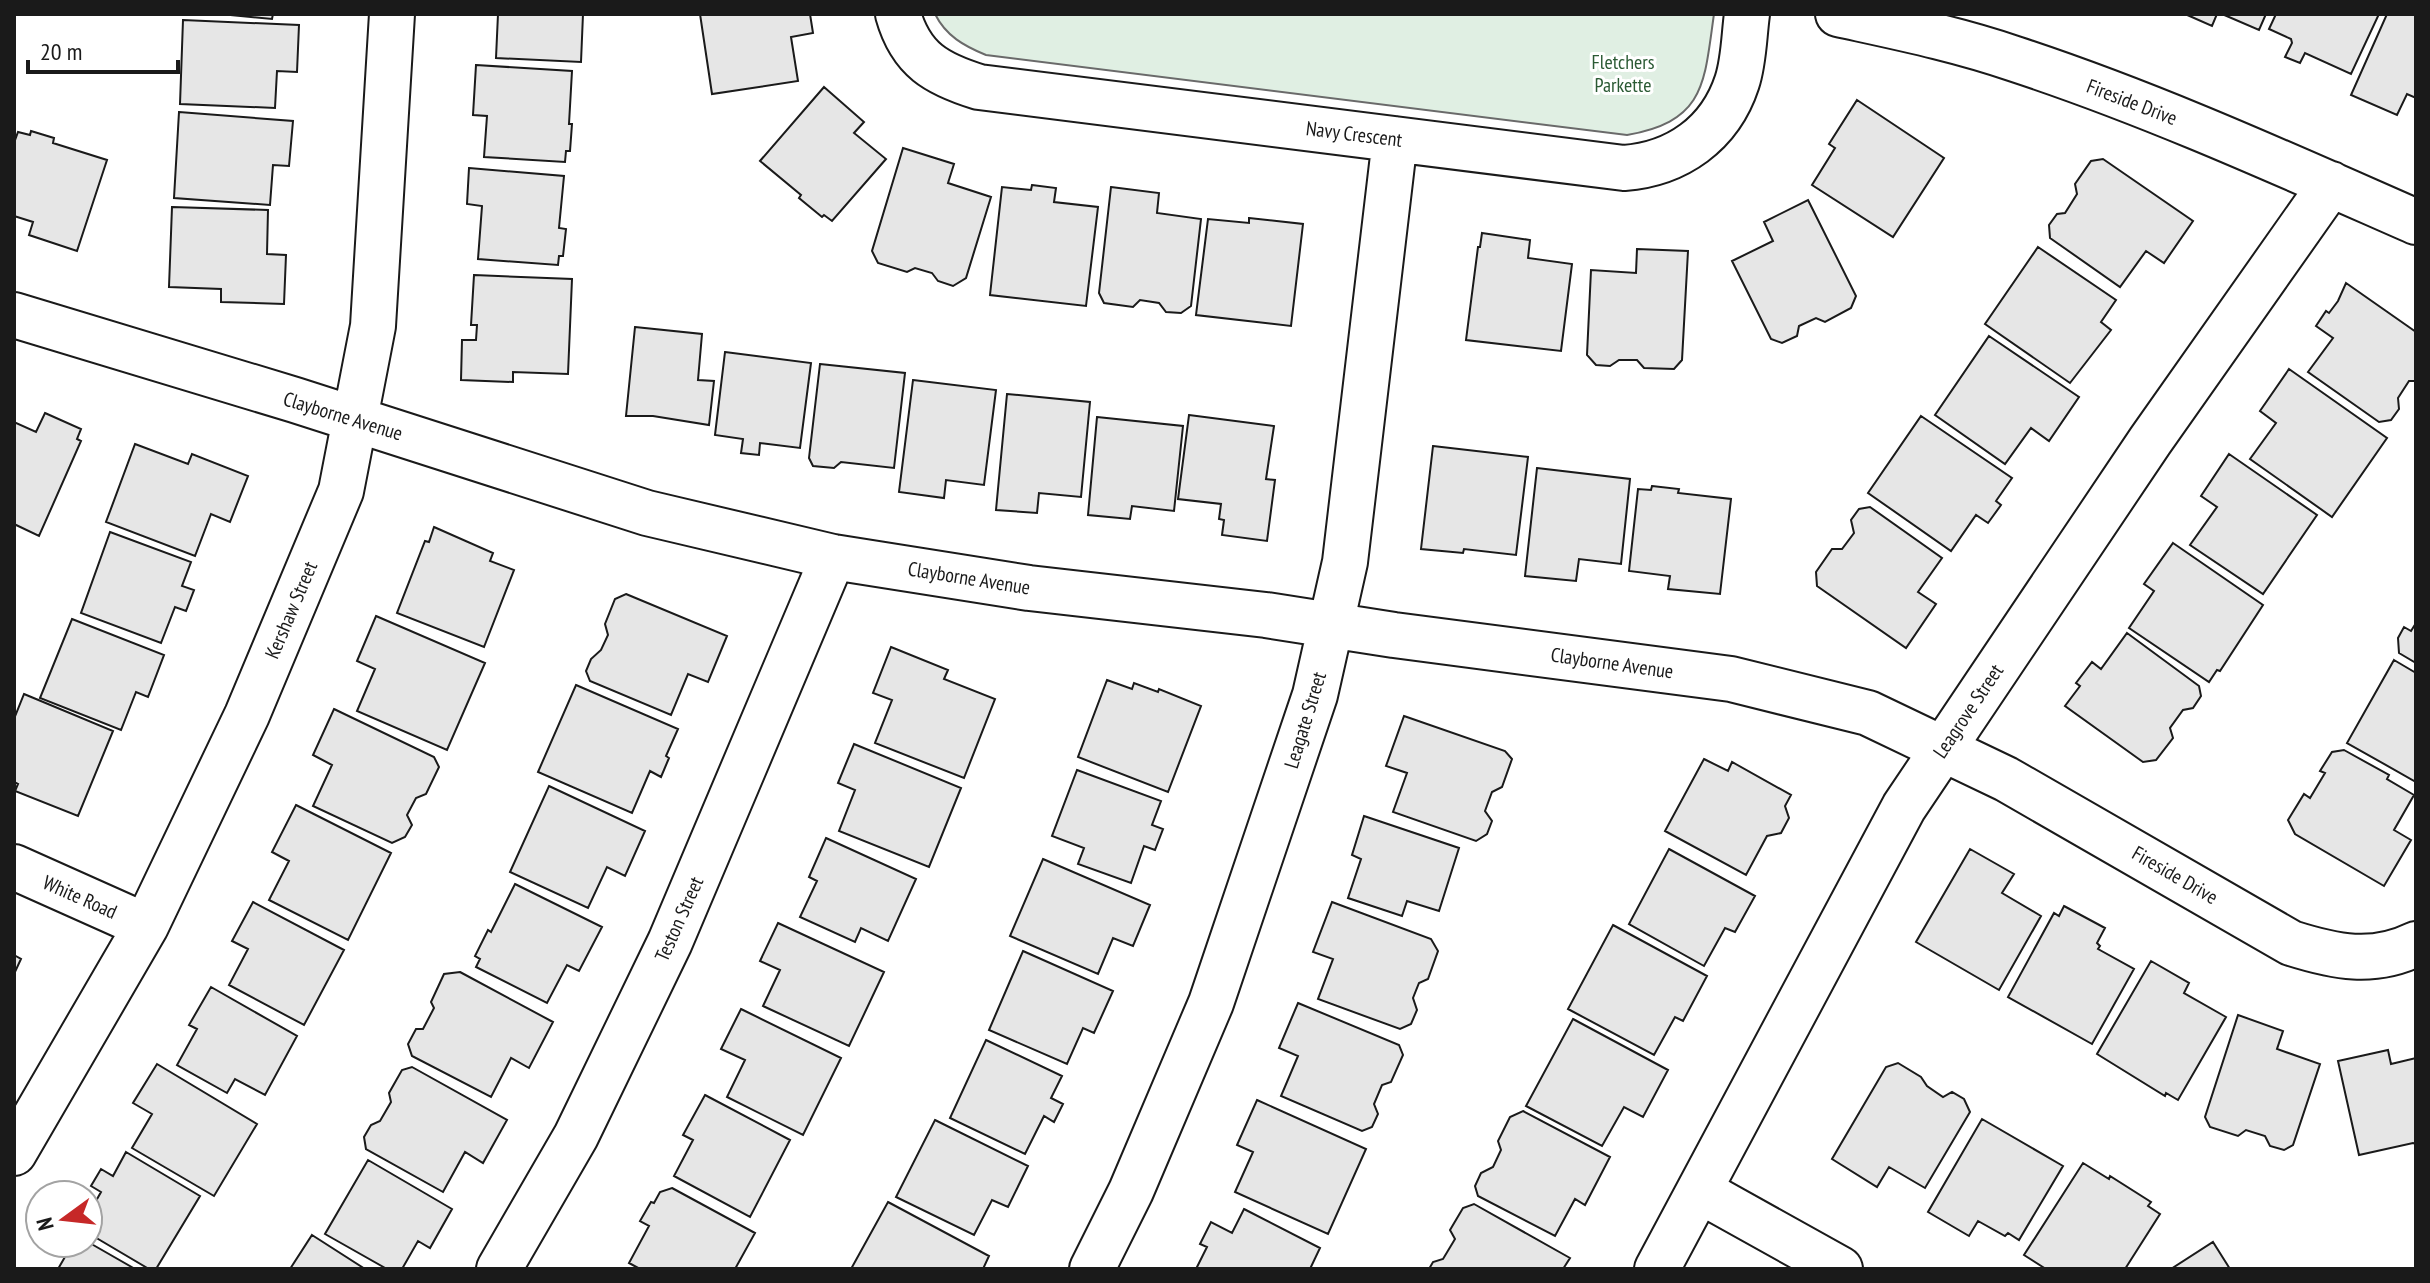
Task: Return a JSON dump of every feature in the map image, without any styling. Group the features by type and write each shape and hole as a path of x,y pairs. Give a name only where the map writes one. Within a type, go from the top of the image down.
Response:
{"street":[{"name":"Kershaw Street","path":"14,1153 146,926 247,715 341,491 373,326 392,14"},
{"name":"Navy Crescent","path":"898,14 920,58 948,77 979,87 1624,168 1665,161 1711,129 1723,114 1737,81 1747,14"},
{"name":"Fireside Drive","path":"1838,14 1915,30 2014,58 2172,116 2416,222"},
{"name":"Leagate Street","path":"1092,1269 1131,1191 1211,1003 1315,695 1345,562 1395,139"},
{"name":"Leagrove Street","path":"1657,1269 1904,807 2150,441 2331,184"},
{"name":"Clayborne Avenue","path":"14,315 647,513 833,557 1029,588 1731,679 1868,713 1943,748"},
{"name":"Teston Street","path":"499,1269 576,1136 670,942 833,557"},
{"name":"Fireside Drive","path":"1943,748 2076,817 2291,943 2329,955 2363,959 2396,954 2416,944"},
{"name":"White Road","path":"14,867 146,926"},
{"path":"1700,1191 1840,1269"}],"green space":[{"name":"Fletchers Parkette","path":"935,14 1714,14 1703,79 1687,109 1653,129 1627,135 986,55 956,39"}],"building":[{"path":"220,14 273,14 272,19"},
{"path":"498,14 583,14 581,62 496,58"},
{"path":"700,14 810,14 813,33 791,37 798,81 712,94"},
{"path":"2185,14 2217,14 2212,26"},
{"path":"2222,14 2266,14 2259,30"},
{"path":"2276,14 2379,14 2351,74 2305,53 2300,63 2285,57 2291,39 2269,29"},
{"path":"2387,14 2416,14 2416,98 2407,94 2397,115 2351,95"},
{"path":"183,20 299,25 297,72 277,71 275,108 180,104"},
{"path":"476,65 572,71 570,151 566,151 565,162 484,157 487,116 473,115"},
{"path":"824,87 864,122 854,133 886,159 832,221 824,215 822,217 799,198 801,195 760,161"},
{"path":"1857,100 1944,158 1893,237 1812,185 1835,148 1829,144"},
{"path":"179,112 293,121 289,166 273,165 270,205 174,198"},
{"path":"31,131 54,138 53,143 107,160 77,251 29,235 33,222 14,216 14,143 18,132 30,135"},
{"path":"903,148 954,164 948,183 991,197 966,278 953,286 938,281 932,273 915,268 907,272 878,263 872,251"},
{"path":"2103,159 2193,221 2164,263 2146,251 2120,287 2050,238 2049,225 2057,214 2065,213 2077,194 2075,184 2091,161"},
{"path":"469,168 564,176 559,228 566,229 563,256 559,256 558,265 478,259 482,206 467,204"},
{"path":"1032,185 1056,188 1054,202 1098,207 1086,306 990,295 1002,187 1031,190"},
{"path":"1111,187 1159,193 1157,213 1201,219 1191,306 1181,313 1166,312 1159,303 1140,300 1133,307 1104,303 1099,293"},
{"path":"1808,200 1856,296 1851,308 1825,322 1816,318 1799,326 1797,336 1782,343 1771,339 1732,261 1773,241 1764,222"},
{"path":"172,207 268,210 267,254 286,255 284,304 221,302 221,289 169,287"},
{"path":"1249,218 1303,224 1291,326 1196,315 1208,219 1249,223"},
{"path":"1482,233 1530,240 1528,258 1572,264 1561,351 1466,340"},
{"path":"2038,247 2116,300 2101,322 2111,330 2070,383 1985,324"},
{"path":"1637,249 1688,251 1682,360 1674,369 1644,368 1637,360 1619,360 1610,366 1596,365 1587,355 1591,270 1636,273"},
{"path":"474,275 572,279 568,374 513,372 513,382 461,380 462,340 476,340 477,325 471,325"},
{"path":"2346,283 2416,332 2416,381 2409,381 2398,398 2399,409 2391,420 2379,422 2308,372 2333,338 2316,326 2326,311 2329,313 2338,301"},
{"path":"635,327 702,334 698,380 714,381 709,425 653,416 626,416"},
{"path":"1989,336 2079,397 2049,441 2031,428 2005,464 1935,415"},
{"path":"725,352 811,363 800,448 760,443 759,455 741,453 743,439 715,435"},
{"path":"820,364 905,373 894,468 841,462 834,468 813,466 809,458"},
{"path":"2289,369 2387,438 2332,517 2250,459 2276,423 2260,411"},
{"path":"913,380 996,390 984,485 946,480 944,498 899,492"},
{"path":"1007,394 1090,402 1081,497 1039,493 1037,513 996,510"},
{"path":"45,413 81,429 77,439 81,441 39,536 14,524 14,422 36,432"},
{"path":"1189,415 1274,426 1266,479 1275,480 1267,541 1222,535 1224,520 1219,519 1221,504 1178,499"},
{"path":"1921,416 2012,478 1996,501 2001,505 1988,523 1976,515 1951,551 1868,493"},
{"path":"1097,417 1183,426 1174,511 1132,506 1130,519 1088,515"},
{"path":"135,444 188,464 192,454 248,476 230,522 211,514 195,556 106,522"},
{"path":"1433,446 1528,457 1516,555 1464,549 1463,553 1421,549"},
{"path":"2229,454 2317,515 2263,594 2190,545 2217,507 2201,496"},
{"path":"1537,468 1630,479 1621,564 1579,559 1576,581 1525,576"},
{"path":"1652,486 1679,489 1678,493 1731,499 1720,594 1668,589 1670,576 1629,571 1638,489 1651,490"},
{"path":"1870,507 1942,558 1918,592 1936,604 1906,648 1817,586 1816,572 1832,549 1842,549 1854,533 1851,520 1859,509"},
{"path":"434,527 493,553 490,561 514,570 484,647 397,613 425,541 429,542"},
{"path":"110,532 191,562 182,586 194,590 186,611 175,607 161,643 81,613"},
{"path":"2173,543 2263,605 2220,671 2217,670 2209,682 2129,628 2154,591 2144,584"},
{"path":"626,594 727,636 708,682 688,674 671,715 590,681 586,671 608,635 605,624 615,599"},
{"path":"376,616 485,663 447,750 357,711 375,669 357,661"},
{"path":"72,619 164,655 148,697 136,692 121,730 40,698"},
{"path":"2416,623 2416,663 2399,653 2398,638 2404,627 2411,631"},
{"path":"2127,633 2199,686 2201,696 2193,708 2183,710 2170,728 2173,738 2156,760 2143,762 2065,706 2080,686 2076,683 2092,662 2101,669"},
{"path":"891,647 948,670 944,679 995,699 964,778 875,743 892,700 873,693"},
{"path":"2394,660 2416,673 2416,782 2347,743"},
{"path":"1107,680 1132,689 1134,683 1158,692 1159,689 1201,706 1168,792 1078,757"},
{"path":"576,685 678,729 661,777 650,771 632,813 538,772"},
{"path":"24,694 113,731 78,816 15,791 18,784 14,782 14,719"},
{"path":"334,709 434,757 439,767 426,794 416,798 407,815 412,825 405,837 392,843 313,806 332,765 313,755"},
{"path":"1404,716 1505,751 1512,759 1502,787 1492,792 1485,811 1492,821 1487,834 1476,841 1393,812 1407,773 1386,766"},
{"path":"854,744 961,788 929,867 839,831 855,790 838,783"},
{"path":"2344,750 2389,775 2387,779 2414,795 2394,830 2411,840 2384,886 2295,834 2288,820 2304,794 2310,798 2325,773 2320,771 2332,752"},
{"path":"1704,759 1728,771 1732,762 1791,795 1785,806 1789,818 1781,833 1767,836 1746,875 1665,831"},
{"path":"1077,770 1161,801 1152,825 1163,829 1155,850 1144,846 1131,883 1078,864 1084,848 1052,836"},
{"path":"549,786 645,831 625,876 607,867 588,908 510,872"},
{"path":"296,805 391,853 348,940 269,900 289,861 272,852"},
{"path":"1364,816 1459,848 1439,911 1407,901 1402,916 1348,898 1361,859 1352,855"},
{"path":"826,838 916,879 888,941 861,928 855,942 800,917 817,881 809,877"},
{"path":"1669,849 1755,896 1735,932 1725,928 1704,966 1629,924"},
{"path":"1970,849 2014,874 2002,893 2041,916 1999,990 1916,942"},
{"path":"1043,859 1150,905 1133,946 1113,938 1098,974 1010,936"},
{"path":"515,884 602,927 579,971 567,965 547,1003 476,967 480,959 475,956"},
{"path":"253,902 344,950 304,1025 229,985 248,949 232,941"},
{"path":"1332,902 1431,939 1438,951 1428,979 1419,983 1413,998 1417,1010 1411,1024 1400,1029 1318,999 1333,959 1313,952"},
{"path":"2064,906 2105,928 2097,943 2100,946 2098,949 2134,969 2092,1044 2008,997 2054,913 2059,916"},
{"path":"778,923 884,972 849,1046 763,1006 780,970 760,961"},
{"path":"1613,925 1707,976 1683,1021 1675,1017 1654,1055 1568,1009"},
{"path":"1023,951 1113,991 1094,1033 1083,1028 1067,1064 989,1030"},
{"path":"14,955 21,959 14,974"},
{"path":"2151,961 2189,983 2184,993 2226,1017 2178,1100 2166,1093 2165,1096 2097,1054"},
{"path":"460,972 553,1022 529,1068 511,1058 491,1097 412,1056 408,1044 416,1029 423,1029 434,1008 431,1002 444,974"},
{"path":"211,987 297,1036 265,1095 235,1079 227,1093 177,1065 197,1029 189,1025"},
{"path":"1298,1003 1399,1045 1403,1055 1391,1082 1382,1085 1374,1104 1378,1114 1372,1127 1362,1131 1281,1096 1298,1056 1279,1048"},
{"path":"741,1009 841,1058 803,1135 727,1097 745,1060 721,1049"},
{"path":"2238,1015 2283,1031 2277,1049 2320,1064 2293,1145 2284,1150 2270,1146 2265,1136 2246,1130 2238,1136 2210,1127 2205,1117"},
{"path":"1573,1019 1668,1070 1643,1117 1624,1107 1602,1146 1526,1106"},
{"path":"986,1040 1062,1076 1051,1098 1063,1104 1054,1122 1044,1116 1025,1154 950,1118"},
{"path":"2388,1050 2391,1064 2416,1058 2416,1144 2359,1155 2338,1061"},
{"path":"1898,1063 1921,1077 1927,1086 1943,1097 1952,1092 1964,1099 1970,1112 1925,1188 1889,1167 1877,1187 1832,1159 1886,1067"},
{"path":"157,1064 257,1124 214,1196 132,1148 152,1114 133,1103"},
{"path":"412,1067 507,1120 483,1163 465,1152 443,1192 366,1149 364,1137 371,1125 380,1121 391,1102 389,1093 402,1070"},
{"path":"705,1095 790,1140 750,1217 674,1176 693,1140 683,1135"},
{"path":"1257,1100 1366,1149 1328,1234 1235,1192 1253,1152 1237,1145"},
{"path":"1523,1111 1610,1157 1585,1205 1575,1199 1555,1236 1478,1196 1475,1186 1481,1173 1493,1167 1501,1150 1498,1141 1510,1117"},
{"path":"1982,1119 2063,1166 2019,1240 1978,1221 1969,1236 1928,1212"},
{"path":"935,1120 1028,1166 1008,1207 992,1200 974,1235 896,1197"},
{"path":"126,1152 200,1196 156,1269 149,1269 104,1242 104,1179 95,1179 101,1169 113,1176"},
{"path":"368,1160 452,1209 430,1248 418,1241 402,1269 387,1269 325,1234"},
{"path":"2083,1163 2151,1202 2148,1206 2160,1214 2125,1269 2046,1269 2024,1255"},
{"path":"672,1188 755,1233 735,1269 640,1269 629,1263 649,1226 640,1221 660,1192"},
{"path":"888,1202 989,1256 983,1269 851,1269"},
{"path":"1474,1204 1570,1258 1563,1269 1429,1269 1433,1262 1443,1259 1455,1239 1450,1230 1463,1208"},
{"path":"1244,1209 1320,1248 1310,1269 1196,1269 1207,1247 1200,1244 1211,1222 1232,1233"},
{"path":"312,1235 365,1269 290,1269"},
{"path":"2213,1242 2230,1269 2171,1269"},
{"path":"104,1251 135,1269 58,1269 64,1259 104,1259"}]}
